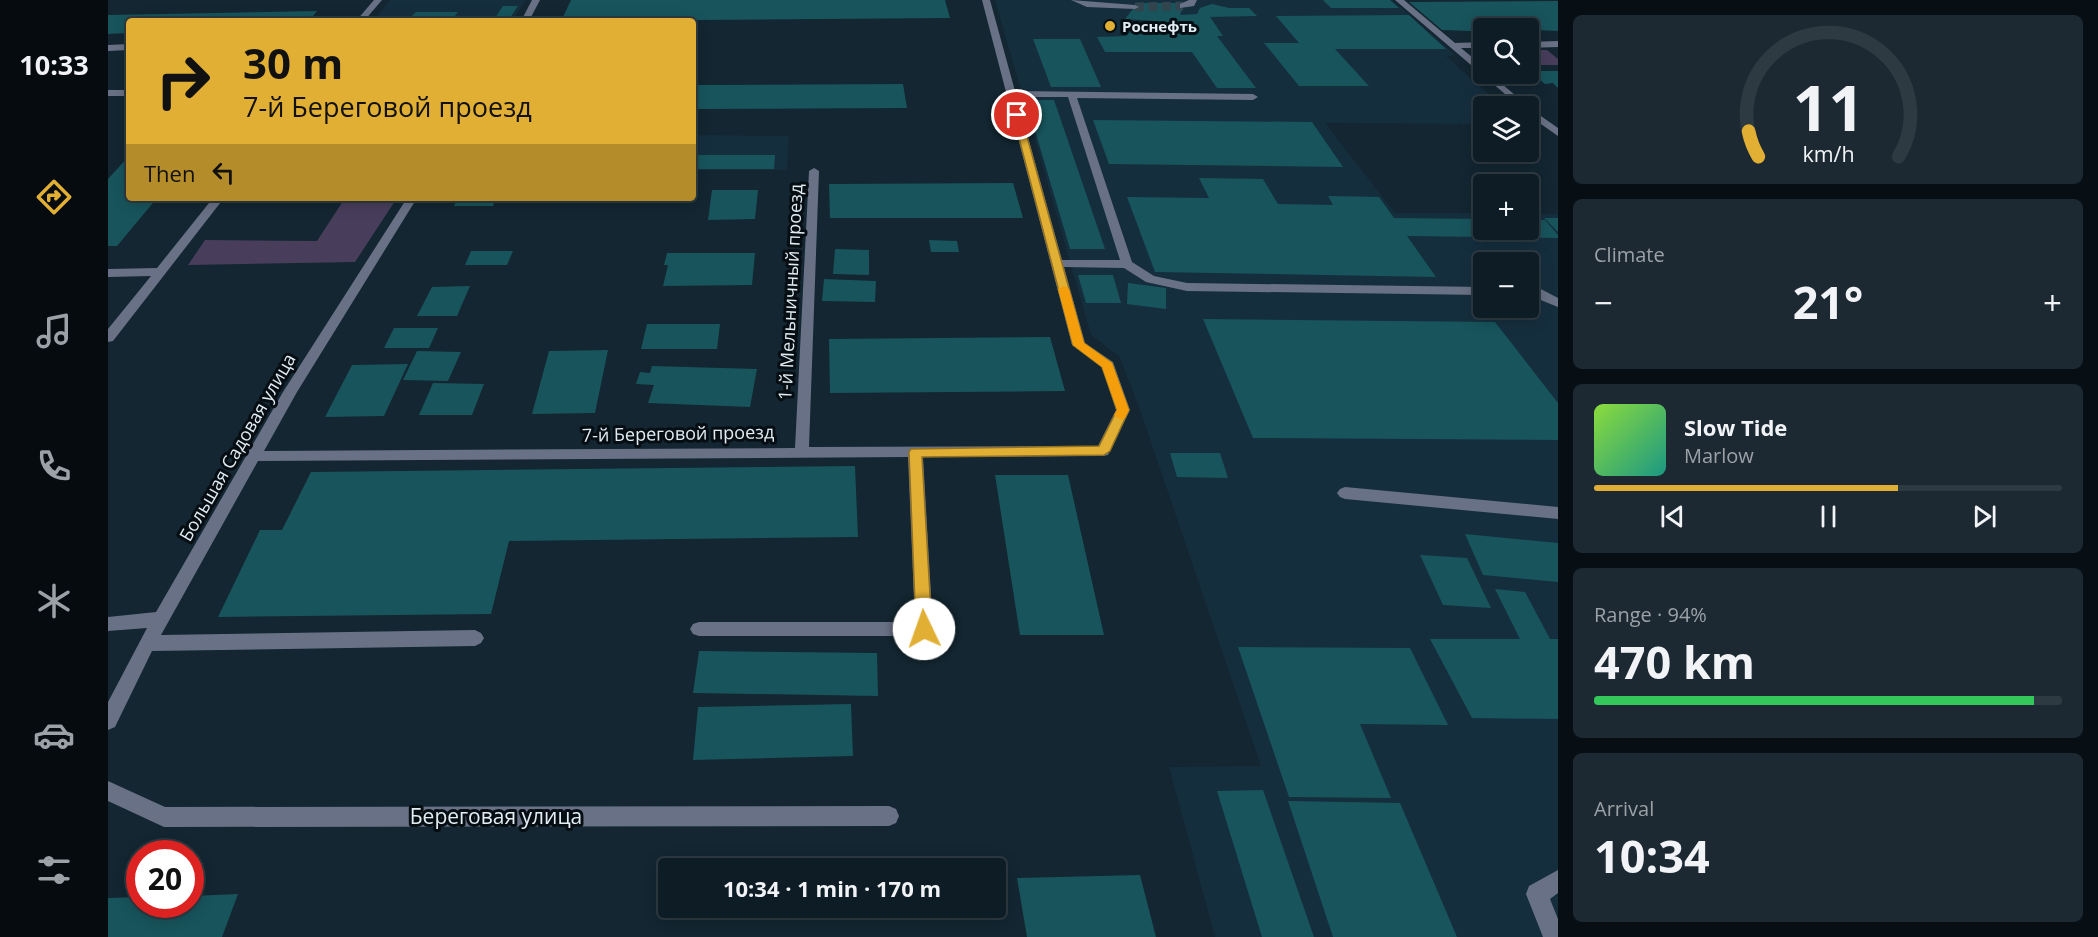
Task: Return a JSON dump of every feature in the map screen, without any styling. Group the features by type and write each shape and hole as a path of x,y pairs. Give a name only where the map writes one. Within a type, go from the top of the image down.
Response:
{"street":[{"path":"363,18 378,0"},
{"path":"527,18 536,0"},
{"path":"986,0 1057,263 1127,264 1150,279 1187,287 1473,291"},
{"path":"1075,0 1087,5 1135,7"},
{"path":"1184,6 1191,4 1193,0"},
{"path":"1399,0 1473,64"},
{"path":"1539,45 1558,44"},
{"path":"1452,46 1473,45"},
{"path":"108,48 126,47"},
{"path":"1497,84 1512,96"},
{"path":"108,93 126,93"},
{"path":"1011,94 1253,98"},
{"path":"1072,96 1127,264"},
{"path":"1539,118 1558,133"},
{"name":"1-й Мельничный проезд","path":"802,451 814,171"},
{"path":"108,338 217,201"},
{"name":"Большая Садовая улица","path":"108,721 160,619 290,392 410,201"},
{"name":"7-й Береговой проезд","path":"253,456 1104,451 1123,410 1108,365 1079,345 1057,263"},
{"path":"108,273 160,272"},
{"path":"1539,293 1558,303"},
{"path":"699,629 924,629 915,452"},
{"path":"1346,493 1558,513"},
{"path":"108,624 160,619"},
{"path":"147,643 475,638"},
{"name":"Береговая улица","path":"108,790 164,817 889,816"},
{"path":"1554,937 1537,894 1558,881"}],"shaded area":[{"path":"390,0 526,0 514,18 375,18"},
{"path":"995,0 1392,0 1455,55 1446,56 1473,80 1473,84 1477,84 1491,96 1473,96 1473,124 1325,123 1395,213 1473,213 1473,240 1539,240 1539,214 1558,214 1558,937 1215,937 1169,767 1261,766 1139,407 1119,356 1091,335"},
{"path":"1539,50 1547,50 1558,59 1558,65 1539,65"},
{"path":"696,135 789,136 787,170 696,170"},
{"path":"343,201 395,201 355,262 188,265 205,240 317,241"}],"building":[{"path":"571,0 945,0 950,18 696,20 696,18 562,18"},
{"path":"1323,0 1390,0 1399,8 1331,8"},
{"path":"1558,1 1558,31 1539,30 1539,18 1473,18 1473,31 1442,30 1409,2"},
{"path":"1138,3 1185,3 1180,15 1197,14 1200,8 1212,4 1229,8 1249,8 1257,16 1210,17 1223,36 1217,36 1256,88 1217,88 1192,52 1105,52 1097,37 1126,36 1131,30 1148,29 1154,21 1125,19"},
{"path":"503,6 518,6 510,18 495,18"},
{"path":"317,11 311,18 126,18 126,33 108,34 108,15"},
{"path":"416,12 458,12 453,18 410,18"},
{"path":"1409,15 1446,49 1335,49 1369,86 1299,86 1264,43 1299,43 1276,16"},
{"path":"1033,39 1080,39 1101,87 1051,87"},
{"path":"1539,71 1558,71 1558,88 1553,83 1545,84 1539,79"},
{"path":"903,84 907,108 696,109 696,85"},
{"path":"1026,100 1054,100 1105,249 1070,249"},
{"path":"1093,120 1312,122 1343,167 1109,164"},
{"path":"696,155 775,155 774,169 696,169"},
{"path":"126,159 126,201 154,201 117,246 108,246 108,179"},
{"path":"1199,178 1263,179 1278,204 1333,205 1328,196 1379,197 1394,218 1473,219 1473,237 1407,236 1436,277 1155,272 1127,197 1209,198"},
{"path":"1013,183 1023,218 830,218 829,184"},
{"path":"712,190 758,190 755,219 708,220"},
{"path":"456,201 495,201 493,206 454,206"},
{"path":"1544,218 1558,218 1558,232"},
{"path":"1539,220 1545,220 1558,238 1539,238"},
{"path":"929,240 957,241 959,252 931,252"},
{"path":"835,249 869,250 869,275 833,274"},
{"path":"471,251 513,251 507,265 465,265"},
{"path":"667,253 755,253 752,285 663,286 668,265 664,265"},
{"path":"1078,275 1113,275 1121,303 1086,303"},
{"path":"824,279 876,281 875,302 822,301"},
{"path":"1128,283 1166,288 1166,309 1127,304"},
{"path":"470,286 457,316 417,316 432,287"},
{"path":"1203,319 1495,322 1558,403 1558,440 1253,438"},
{"path":"647,324 720,324 717,349 641,349"},
{"path":"394,328 438,328 429,348 384,348"},
{"path":"1050,337 1065,391 830,393 829,339"},
{"path":"608,350 595,413 532,414 549,351"},
{"path":"417,351 461,352 448,381 403,380"},
{"path":"408,364 384,416 325,417 352,365"},
{"path":"652,366 757,369 750,407 648,403 654,385 636,384 640,372 650,373"},
{"path":"433,383 484,384 472,415 419,415"},
{"path":"1170,453 1220,453 1228,478 1177,477"},
{"path":"855,466 858,537 509,541 491,614 218,617 260,530 282,530 311,472"},
{"path":"995,475 1068,475 1104,635 1020,635"},
{"path":"1465,534 1558,543 1558,582 1483,575"},
{"path":"1420,555 1467,558 1491,608 1443,605"},
{"path":"1495,589 1525,592 1550,639 1558,639 1558,719 1472,718 1430,639 1520,639"},
{"path":"1238,647 1410,648 1448,725 1360,724 1391,798 1289,797"},
{"path":"699,651 877,653 878,696 693,693"},
{"path":"851,704 853,756 693,760 698,707"},
{"path":"1263,790 1314,937 1262,937 1217,791"},
{"path":"1288,801 1400,803 1457,937 1333,937"},
{"path":"1140,875 1156,937 1027,937 1017,878"},
{"path":"238,894 222,937 108,937 108,898 126,897 126,918 204,918 204,895"}],"tunnel":[{"path":"1135,7 1183,6"}],"slow traffic":[{"path":"1064,289 1079,345 1108,365 1123,410 1121,415"}],"place":[{"name":"Роснефть","path":"1110,26"}],"route":[{"path":"924,629 915,452 1104,451 1123,410 1108,365 1079,345 1017,115"}]}
